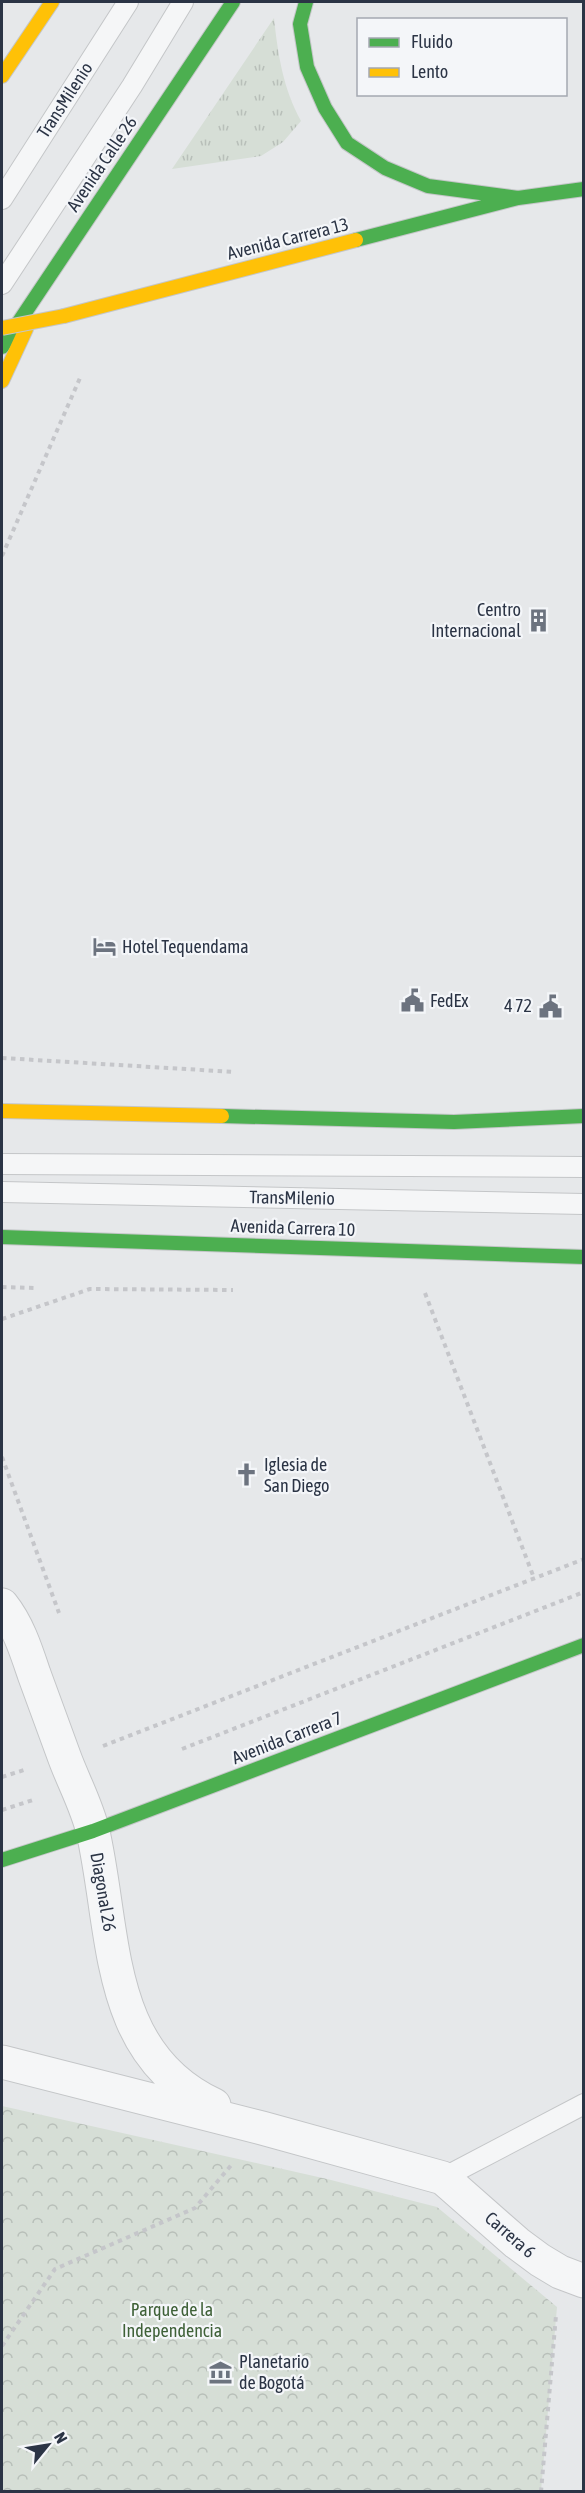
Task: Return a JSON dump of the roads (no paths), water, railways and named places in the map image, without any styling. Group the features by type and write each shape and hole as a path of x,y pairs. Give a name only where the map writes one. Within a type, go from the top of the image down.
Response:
{"main road":[{"path":"2,76 52,2"},
{"name":"Avenida Calle 26","path":"2,347 233,2"},
{"path":"306,2 300,24 308,67 325,108 347,143 385,168 428,186 518,198"},
{"name":"Avenida Carrera 13","path":"2,328 64,316 518,198 584,189"},
{"path":"2,381 58,263"},
{"path":"2,1110 454,1122 584,1116"},
{"name":"Avenida Carrera 10","path":"2,1237 584,1257"},
{"name":"Avenida Carrera 7","path":"2,1860 93,1831 584,1645"}],"street":[{"name":"Diagonal 26","path":"2,1605 21,1637 93,1831 120,1988 141,2040 154,2060 173,2081 197,2097 262,2128"},
{"name":"Diagonal 26","path":"2,2062 262,2128 443,2178"},
{"name":"Carrera 6","path":"443,2178 517,2243 572,2277"}],"lane":[{"name":"TransMilenio","path":"2,199 128,2"},
{"path":"2,284 132,86 183,2"},
{"name":"TransMilenio","path":"2,1164 584,1167"},
{"name":"TransMilenio","path":"2,1192 584,1204"},
{"path":"443,2178 584,2104"}],"place":[{"name":"Centro Internacional","path":"539,620"},
{"name":"Hotel Tequendama","path":"104,947"},
{"name":"FedEx","path":"412,1001"},
{"name":"4 72","path":"550,1006"},
{"name":"Iglesia de San Diego","path":"246,1475"},
{"name":"Planetario de Bogotá","path":"221,2372"}],"park label":[{"name":"Parque de la Independencia","path":"172,2320"}]}
